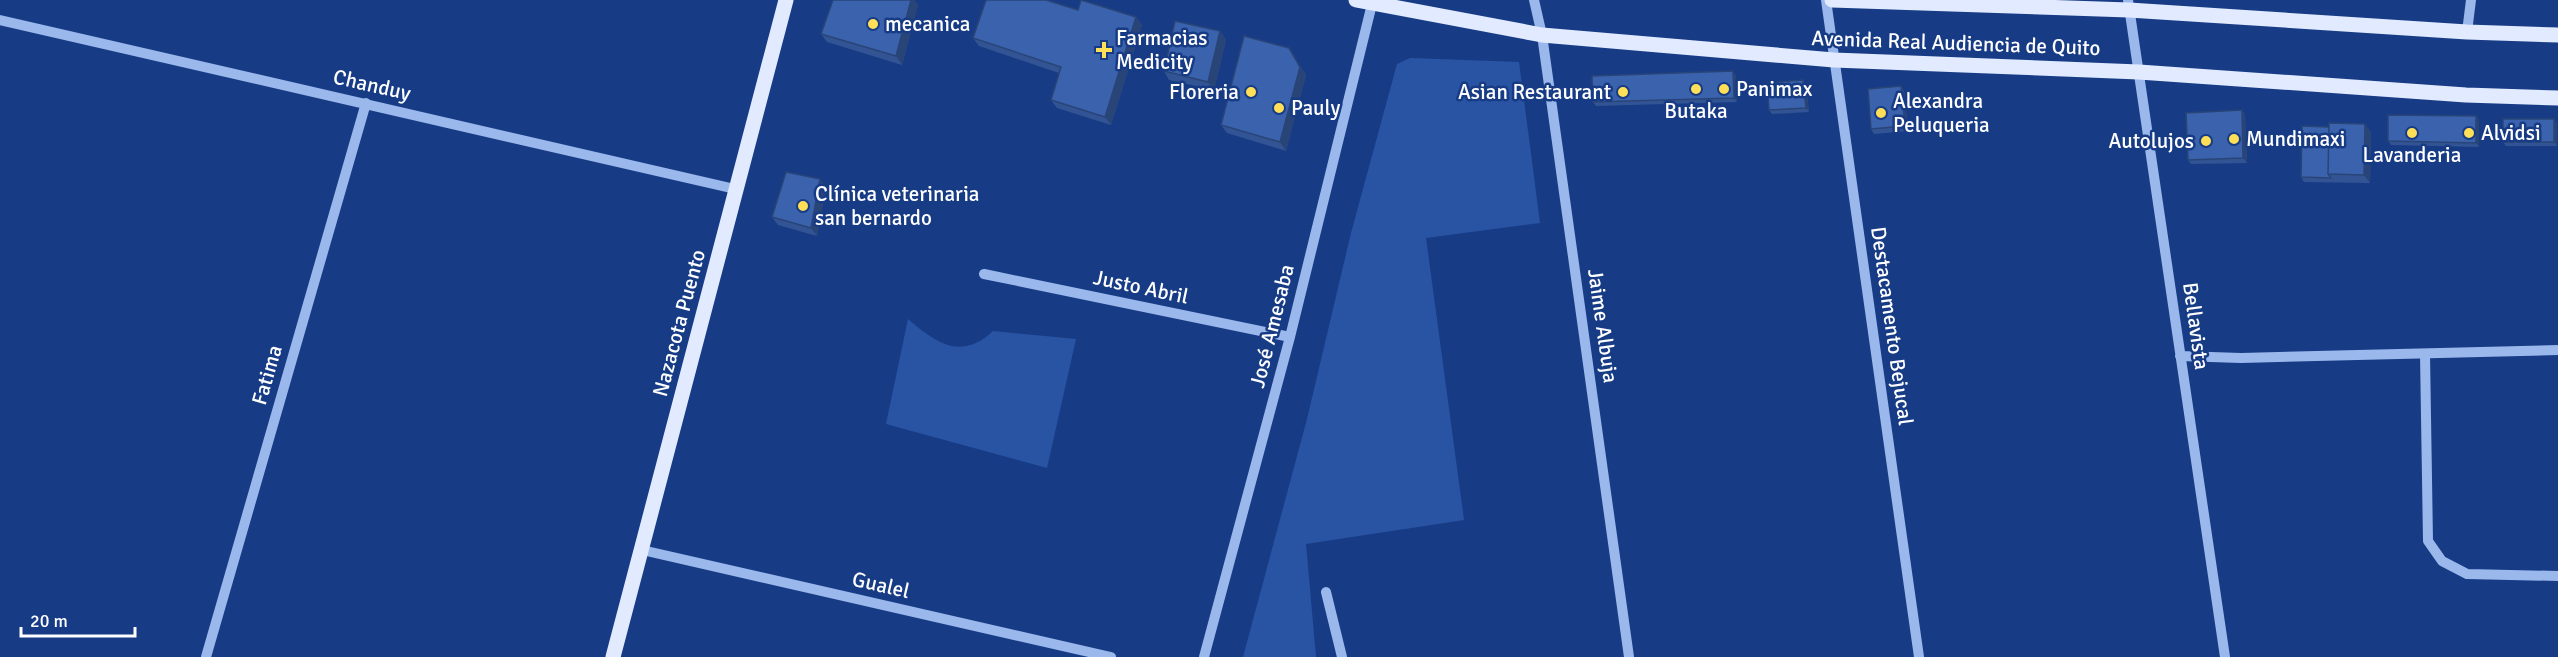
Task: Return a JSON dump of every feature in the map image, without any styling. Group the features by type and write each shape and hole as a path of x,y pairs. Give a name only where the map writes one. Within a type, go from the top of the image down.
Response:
{"main road":[{"name":"Nazacota Puento","path":"612,657 786,0"},
{"name":"Avenida Real Audiencia de Quito","path":"1356,0 1542,35 1834,60 2139,72 2466,95 2558,98"},
{"name":"Avenida Real Audiencia de Quito","path":"1832,0 2128,5 2467,32 2558,35"}],"street":[{"name":"Jaime Albuja","path":"1534,0 1542,35 1629,657"},
{"name":"Destacamento Bejucal","path":"1826,0 1919,657"},
{"path":"2467,32 2472,0"},
{"name":"José Amesaba","path":"1204,657 1290,337 1372,4"},
{"name":"Bellavista","path":"2128,5 2225,657"},
{"name":"Chanduy","path":"0,20 735,189"},
{"name":"Fatima","path":"206,657 366,103"},
{"name":"Justo Abril","path":"984,274 1290,337"},
{"path":"2180,356 2241,358 2558,350"},
{"path":"2425,354 2428,541 2442,561 2467,574 2558,576"},
{"name":"Gualel","path":"642,550 1111,657"},
{"path":"1326,592 1342,657"}],"shaded area":[{"path":"1410,58 1519,62 1540,223 1426,238 1464,520 1306,544 1316,657 1243,657 1307,419 1351,233 1397,64"},
{"path":"908,319 939,341 959,347 981,340 993,331 1076,339 1047,468 886,424"}],"building":[{"name":"mecanica","path":"833,0 911,0 896,56 821,34"},
{"path":"986,0 1046,0 1078,10 1081,0 1136,17 1105,117 1051,100 1061,67 973,38"},
{"path":"1175,21 1220,31 1208,82 1164,71"},
{"path":"1244,36 1289,48 1300,67 1280,142 1221,125"},
{"path":"1733,71 1734,98 1593,102 1592,76"},
{"path":"1803,80 1806,108 1769,110 1767,83"},
{"path":"1901,86 1905,126 1871,129 1868,89"},
{"path":"2242,110 2243,158 2188,160 2186,113"},
{"path":"2388,115 2476,116 2476,143 2388,141"},
{"path":"2503,119 2554,119 2554,142 2503,142"},
{"path":"2329,123 2365,124 2364,175 2328,174"},
{"path":"2302,126 2329,127 2328,174 2331,178 2301,177"},
{"name":"Clínica veterinaria san bernardo","path":"786,172 820,179 811,228 772,217"}],"place":[{"name":"mecanica","path":"873,24"},
{"name":"Farmacias Medicity","path":"1104,50"},
{"name":"Butaka","path":"1696,89"},
{"name":"Panimax","path":"1724,89"},
{"name":"Floreria","path":"1251,92"},
{"name":"Asian Restaurant","path":"1623,92"},
{"name":"Pauly","path":"1279,108"},
{"name":"Alexandra Peluqueria","path":"1881,113"},
{"name":"Lavanderia","path":"2412,133"},
{"name":"Alvidsi","path":"2469,133"},
{"name":"Mundimaxi","path":"2234,139"},
{"name":"Autolujos","path":"2206,141"},
{"name":"Clínica veterinaria san bernardo","path":"803,206"}]}
